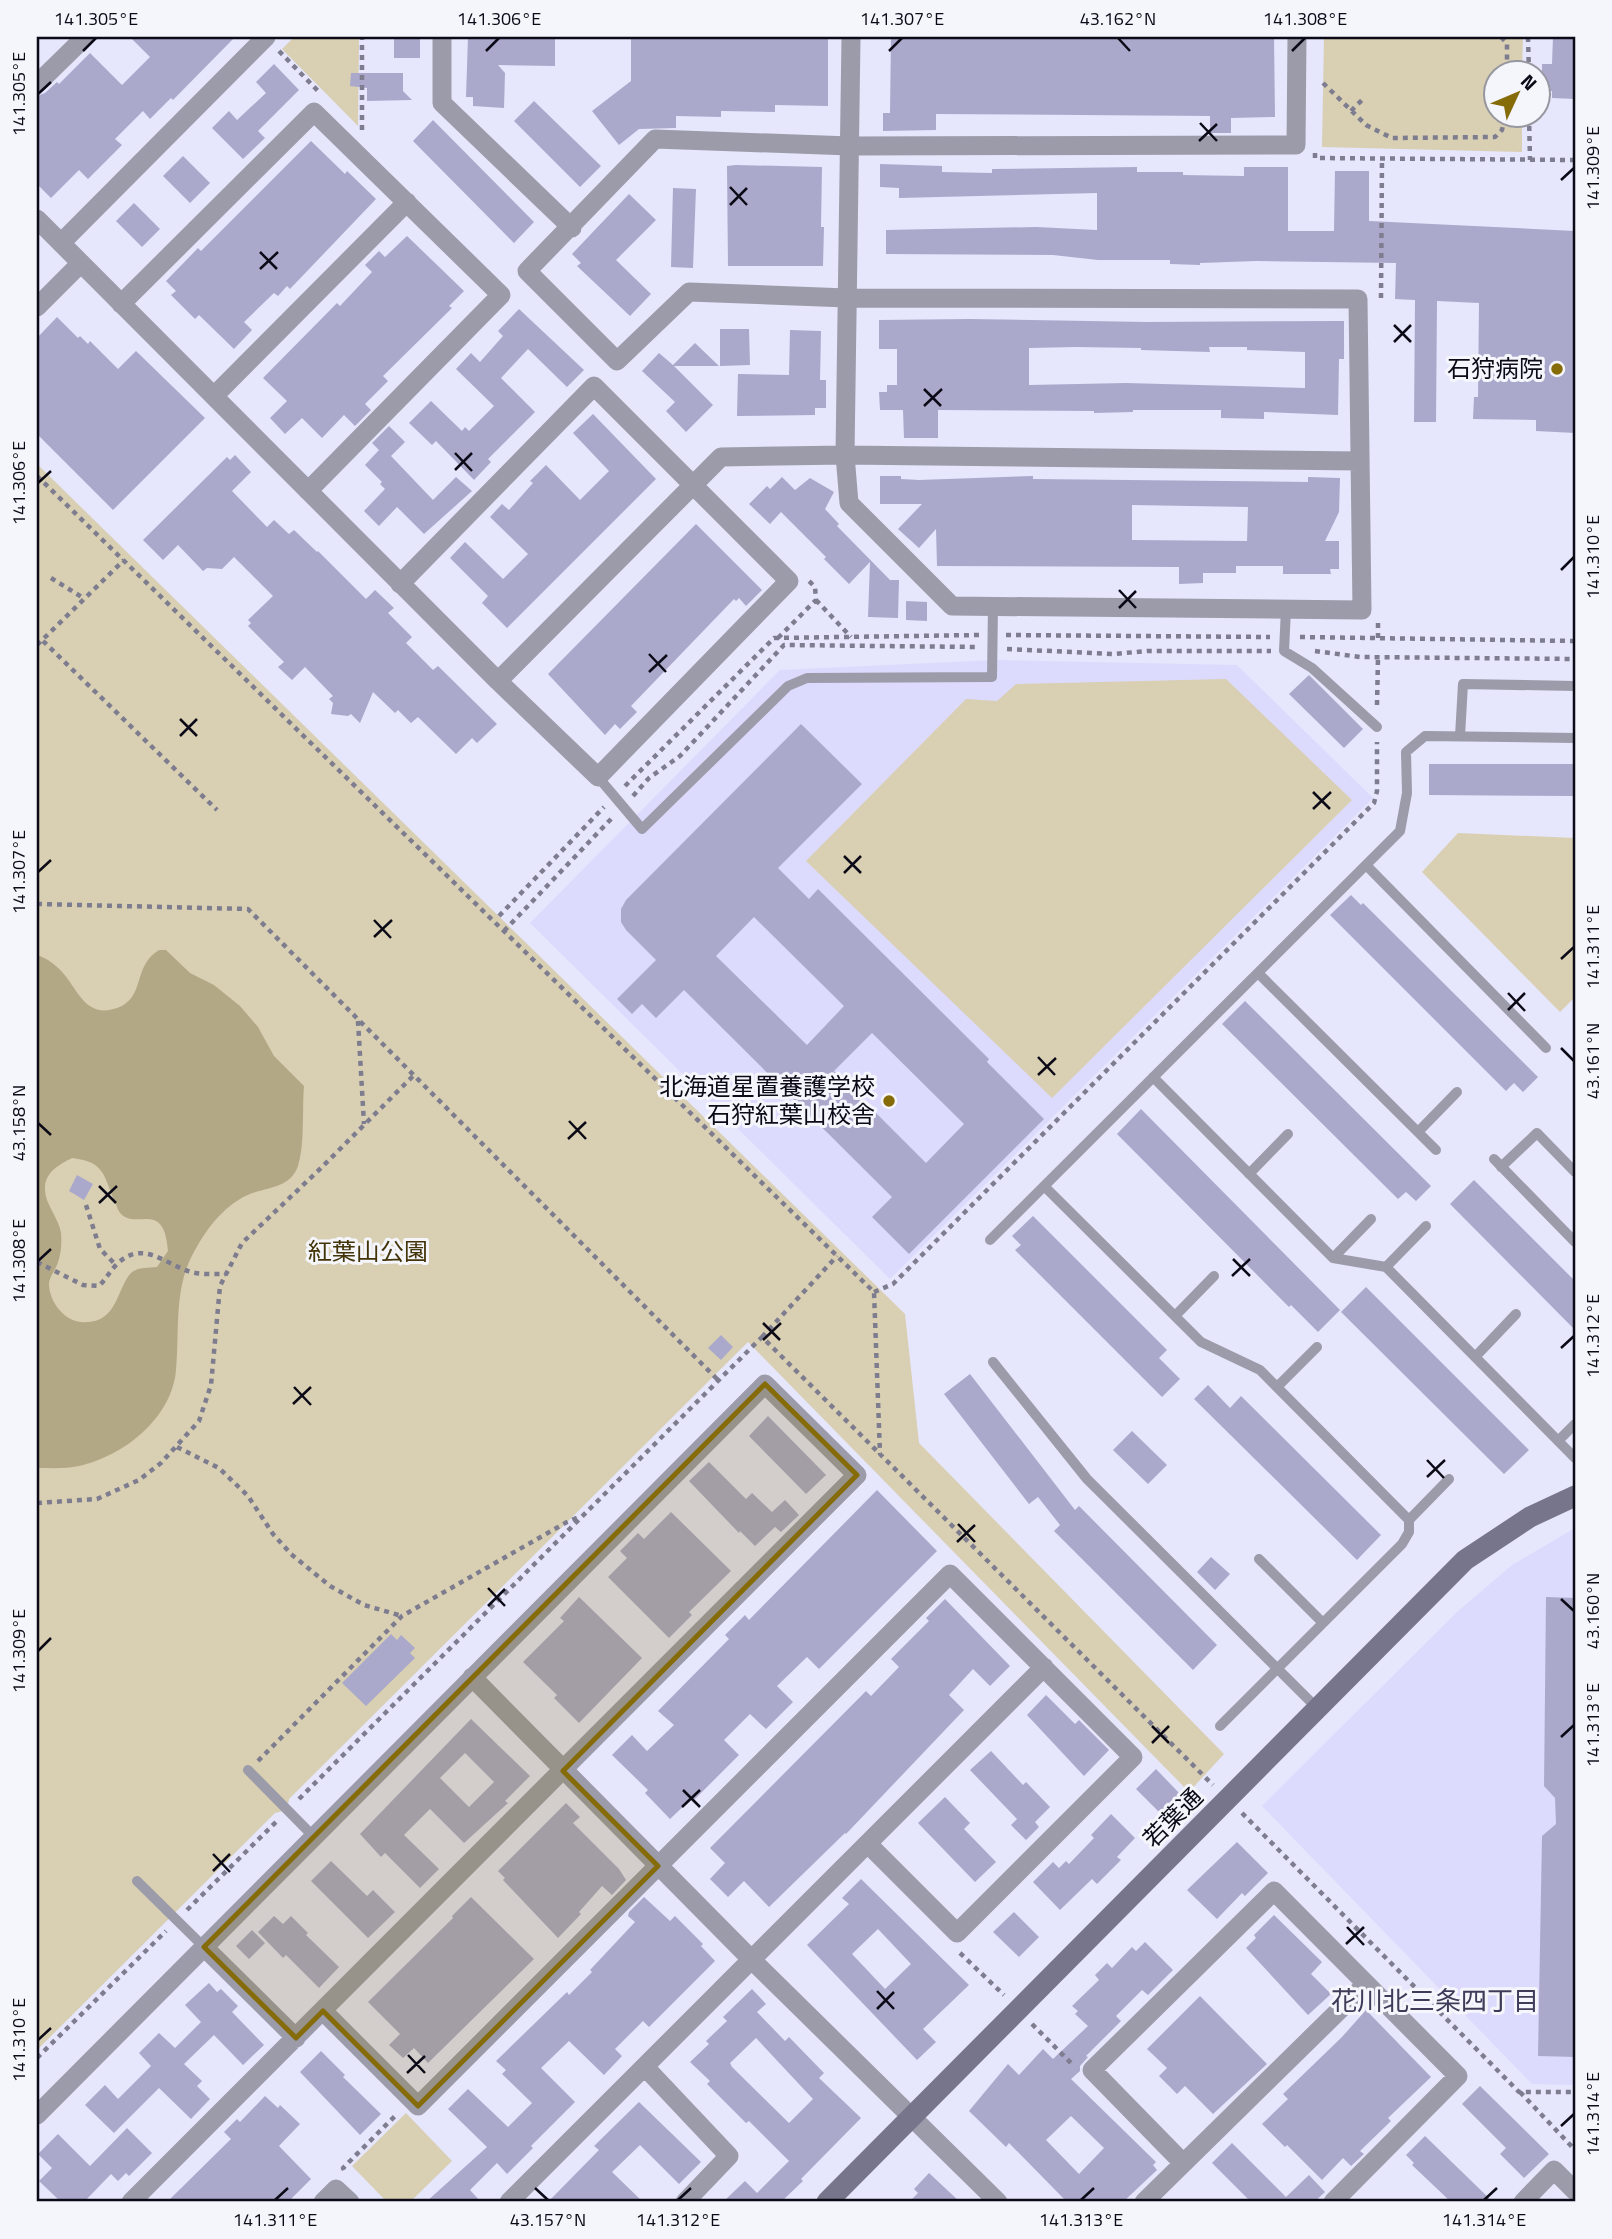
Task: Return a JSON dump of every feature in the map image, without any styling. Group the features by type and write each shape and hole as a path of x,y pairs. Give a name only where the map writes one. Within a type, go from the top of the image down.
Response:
{"street":[{"path":"37,84 85,37"},
{"path":"61,243 266,37"},
{"path":"442,37 442,103 572,228"},
{"path":"851,37 850,146 847,298 845,455 849,503 952,606 1362,610 1358,299 847,298 689,292 617,361 527,271 572,228 655,139 850,146 1296,145 1297,37"},
{"path":"121,304 314,112 501,295 308,491"},
{"path":"214,396 407,202"},
{"path":"37,219 400,584 598,776 789,581 594,386 400,584"},
{"path":"37,307 81,263"},
{"path":"498,681 722,457 845,455 1360,461"},
{"path":"37,2115 765,1384 857,1475 131,2202"},
{"name":"若葉通","path":"827,2202 1465,1560 1530,1517 1575,1496"},
{"path":"323,2011 418,2106 950,1574 1133,1757 957,1933 868,1844"},
{"path":"509,2202 1044,1667"},
{"path":"472,1677 752,1960 998,2202"},
{"path":"1184,2163 1092,2070 1274,1891 1458,2077 1333,2202"},
{"path":"204,1947 296,2038"},
{"path":"1144,2202 1366,1984"},
{"path":"645,2067 729,2156 685,2202"},
{"path":"1523,2202 1554,2171 1575,2191"},
{"path":"323,2202 336,2189 350,2202"}],"lane":[{"path":"598,776 642,829 788,686 807,677 992,677 993,606"},
{"path":"1286,609 1284,651 1312,667 1377,727"},
{"path":"1460,736 1463,684 1575,686"},
{"path":"990,1240 1400,831 1406,793 1406,752 1425,736 1575,738"},
{"path":"1366,865 1546,1048"},
{"path":"1258,973 1436,1150"},
{"path":"1153,1077 1333,1258 1386,1267 1575,1458"},
{"path":"1418,1132 1457,1092"},
{"path":"1575,1172 1536,1133 1498,1163 1575,1242"},
{"path":"1249,1174 1288,1134"},
{"path":"1044,1186 1201,1342 1260,1370 1409,1520"},
{"path":"1333,1258 1371,1219"},
{"path":"1386,1267 1426,1226"},
{"path":"1175,1316 1214,1276"},
{"path":"1475,1357 1516,1314"},
{"path":"1277,1387 1317,1347"},
{"path":"993,1362 1087,1479 1318,1709"},
{"path":"1558,1441 1575,1424"},
{"path":"1220,1726 1402,1544 1409,1532 1409,1520 1449,1479"},
{"path":"1258,1559 1323,1623"},
{"path":"251,1767 314,1837"},
{"path":"137,1881 204,1947"}],"path":[{"path":"362,37 362,135"},
{"path":"1501,37 1507,43 1507,60"},
{"path":"1528,37 1529,60"},
{"path":"1323,83 1366,125 1391,138 1495,137 1502,130"},
{"path":"1351,111 1365,97"},
{"path":"1530,130 1530,160"},
{"path":"1315,145 1315,158 1575,160"},
{"path":"37,476 874,1292 880,1454"},
{"path":"37,645 124,560"},
{"path":"51,578 85,598"},
{"path":"816,600 851,637"},
{"path":"43,640 216,810"},
{"path":"504,931 649,778 680,756 784,645 993,647 1043,652 1114,654 1147,651 1284,651 1378,657 1575,659"},
{"path":"874,1292 893,1284 1374,803 1377,791 1378,657"},
{"path":"37,904 248,909 719,1381"},
{"path":"358,1020 364,1125"},
{"path":"37,1503 97,1499 139,1480 161,1463 199,1422 211,1385 220,1286 243,1243 414,1075"},
{"path":"86,1205 100,1249 116,1265"},
{"path":"37,1262 83,1285 99,1286 116,1265 131,1255 148,1252 190,1272 226,1274"},
{"path":"37,2058 719,1381 837,1256"},
{"path":"762,1337 1228,1799 1575,2150"},
{"path":"176,1446 219,1468 248,1496 273,1534 291,1554 330,1586 364,1605 402,1616"},
{"path":"251,1767 402,1616 567,1522 584,1516"},
{"path":"957,1950 1078,2069"},
{"path":"1519,2092 1575,2092"},
{"path":"351,2177 343,2168 398,2113 389,2105"}],"highlighted area":[{"path":"765,1384 857,1475 563,1771 658,1866 418,2106 323,2011 296,2038 204,1947"}],"shaded area":[{"name":"北海道星置養護学校 石狩紅葉山校舎","path":"997,660 1237,665 1373,798 890,1279 530,923 780,670"},
{"path":"159,950 166,950 190,973 214,985 240,1006 258,1027 274,1056 304,1086 298,1166 288,1180 248,1195 226,1209 209,1228 195,1250 188,1264 180,1294 173,1387 155,1419 143,1432 113,1454 69,1468 37,1468 37,955 57,967 84,1001 98,1010 117,1008 132,997 145,964","holes":["72,1158 92,1163 102,1172 121,1214 127,1218 156,1221 161,1226 168,1251 157,1267 131,1273 114,1305 102,1318 81,1322 63,1314 50,1290 50,1279 61,1249 61,1237 60,1227 45,1194 45,1188 50,1173 58,1166"]},
{"path":"1575,1528 1575,2085 1532,2084 1262,1806 1457,1612 1512,1565"}],"green space":[{"path":"294,37 359,37 358,126 282,49"},
{"path":"1324,37 1523,37 1522,60 1482,60 1482,130 1522,130 1522,152 1322,147"},
{"name":"紅葉山公園","path":"37,464 905,1314 919,1443 1224,1754 1189,1792 748,1342 289,1799 287,1810 275,1813 37,2050"},
{"path":"1226,679 1352,800 1052,1098 806,861 966,699 997,701 1016,684"},
{"path":"1458,833 1575,838 1575,997 1560,1012 1422,872"},
{"path":"406,2113 452,2161 410,2202 387,2202 352,2166"}],"building":[{"path":"130,37 235,37 173,100 171,98 150,119 143,111 115,139 122,145 88,179 79,170 51,198 37,184 37,96 45,93 57,82 59,84 90,53 122,85 150,57"},
{"path":"394,37 420,37 420,58 394,58"},
{"path":"468,37 555,37 555,66 498,65 505,73 504,108 473,106 473,97 466,97"},
{"path":"631,37 828,37 828,106 775,105 775,112 721,111 721,117 676,116 676,128 639,129 619,145 592,111 631,81"},
{"path":"891,37 1274,37 1275,117 1231,118 1231,133 1210,133 1210,116 936,114 936,130 883,131 883,113 890,113"},
{"path":"1553,37 1575,37 1575,99 1552,98"},
{"path":"274,64 299,90 258,131 265,138 243,159 212,128 229,111 237,120 266,93 256,82"},
{"path":"351,73 403,73 403,91 412,100 367,101 367,88 350,86"},
{"path":"534,101 601,166 580,187 514,121"},
{"path":"433,120 534,222 514,243 413,141"},
{"path":"311,141 376,199 290,289 287,286 278,296 274,293 244,322 252,330 234,349 199,315 195,319 171,295 176,291 166,281 198,248 201,251"},
{"path":"183,156 210,183 190,203 163,176"},
{"path":"880,164 942,166 942,172 992,173 992,169 1137,167 1137,172 1244,176 1244,167 1288,167 1288,231 1334,231 1335,171 1369,171 1369,221 1575,231 1575,433 1536,431 1536,420 1473,419 1474,397 1478,397 1479,303 1437,301 1436,422 1414,422 1415,300 1395,299 1396,263 1256,261 1200,265 1170,264 1170,260 1098,260 1053,255 886,254 886,230 1036,227 1097,230 1097,193 899,198 899,188 880,187"},
{"path":"727,166 822,167 823,266 728,266"},
{"path":"673,188 696,189 693,268 671,267"},
{"path":"629,194 656,220 616,260 651,294 630,316 577,266 581,263 572,254"},
{"path":"134,203 160,229 142,247 116,221"},
{"path":"407,236 464,291 449,306 452,308 383,376 388,381 365,404 371,410 355,426 344,415 322,438 302,418 285,434 270,418 287,401 263,378 337,303 340,306 372,272 365,265 379,251 385,257"},
{"path":"519,309 584,370 567,387 528,349 501,378 535,412 488,459 491,462 474,480 436,441 432,445 409,423 431,401 462,431 465,427 469,431 494,406 456,369 471,353 480,362 503,336 498,331"},
{"path":"57,317 78,338 80,336 88,344 90,341 118,369 136,351 205,418 113,510 37,434 37,338"},
{"path":"879,320 1344,321 1344,359 1339,359 1338,415 1264,412 1264,419 1221,418 1221,410 1094,413 938,410 938,438 904,438 903,410 880,410 879,392 887,392 887,385 897,385 897,349 879,349","holes":["1209,347 1247,347 1247,350 1305,352 1305,388 1126,383 1029,385 1029,348 1141,348 1210,352"]},
{"path":"720,329 749,329 750,365 720,366"},
{"path":"790,330 821,331 820,380 826,380 826,408 815,408 815,415 737,416 738,374 789,375"},
{"path":"695,343 719,366 674,366 713,405 686,432 666,411 675,402 642,371 659,353 673,365"},
{"path":"593,414 656,479 507,628 482,603 488,596 450,558 465,542 503,579 528,554 490,517 502,504 509,510 533,483 530,481 546,465 580,500 609,471 573,433"},
{"path":"389,426 405,442 391,456 433,500 456,477 472,491 424,534 397,507 379,526 364,511 385,489 380,484 382,482 365,465 379,450 372,443"},
{"path":"235,455 251,472 232,491 267,527 274,520 289,534 294,530 366,599 375,590 394,608 388,613 412,637 406,643 433,670 438,666 497,724 477,743 472,738 456,754 418,717 411,723 398,710 395,713 373,692 360,723 351,714 331,714 333,703 329,699 333,696 305,667 292,680 278,667 284,662 248,626 251,623 248,620 273,596 234,557 222,569 207,568 203,571 178,545 163,560 143,540 227,457 230,460"},
{"path":"880,476 901,476 901,479 919,480 1033,476 1033,479 1308,482 1308,477 1340,478 1339,512 1325,541 1339,541 1339,569 1330,569 1331,574 1283,574 1283,566 1236,566 1236,573 1203,573 1203,583 1179,584 1179,567 937,566 936,529 919,548 898,529 922,504 880,504","holes":["1132,505 1248,507 1247,541 1132,540"]},
{"path":"782,477 795,490 810,478 834,492 825,509 839,524 837,526 890,580 899,580 898,618 868,617 870,562 849,584 781,512 770,524 749,504 767,486 770,489"},
{"path":"696,524 762,590 746,606 739,598 736,601 734,599 631,706 637,712 620,729 615,724 605,735 548,674"},
{"path":"906,601 927,602 927,621 906,620"},
{"path":"1309,675 1363,729 1344,748 1289,694"},
{"path":"801,724 862,784 778,868 809,899 818,889 989,1059 987,1062 1044,1119 909,1254 872,1217 892,1197 684,990 656,1018 642,1004 632,1014 617,999 656,960 621,922 621,909 626,900","holes":["754,917 844,1006 807,1045 716,956","872,1033 964,1124 926,1163 834,1071"]},
{"path":"1429,764 1575,764 1575,796 1429,795"},
{"path":"1351,895 1361,905 1363,903 1538,1077 1523,1092 1514,1083 1506,1091 1330,915"},
{"path":"1245,1001 1431,1186 1416,1201 1406,1192 1398,1199 1222,1024"},
{"path":"1141,1109 1340,1310 1318,1332 1291,1305 1289,1307 1117,1134"},
{"path":"77,1175 93,1184 84,1200 69,1191"},
{"path":"1474,1180 1575,1281 1575,1330 1450,1204"},
{"path":"1033,1216 1167,1350 1159,1358 1180,1379 1162,1397 1015,1250 1021,1245 1012,1236"},
{"path":"1366,1287 1529,1450 1504,1474 1341,1312"},
{"path":"721,1335 733,1347 721,1360 708,1348"},
{"path":"970,1374 1075,1510 1079,1506 1217,1645 1193,1670 1054,1531 1060,1525 1038,1497 1029,1504 944,1394"},
{"path":"1208,1385 1230,1408 1241,1396 1381,1535 1357,1560 1194,1399"},
{"path":"768,1416 826,1475 806,1494 749,1436"},
{"path":"1132,1431 1167,1465 1148,1484 1113,1450"},
{"path":"709,1462 746,1499 752,1493 772,1512 785,1500 799,1515 781,1532 775,1527 755,1546 689,1481"},
{"path":"877,1490 937,1551 819,1669 807,1657 777,1686 793,1702 766,1729 750,1714 724,1740 739,1755 693,1801 691,1799 670,1819 645,1793 648,1790 612,1755 632,1735 647,1751 674,1725 658,1711 729,1639 725,1635 745,1615 749,1620"},
{"path":"671,1512 731,1571 689,1612 692,1615 669,1638 608,1577 627,1558 620,1551 638,1533 644,1539"},
{"path":"1211,1557 1230,1574 1215,1590 1197,1572"},
{"path":"579,1597 642,1658 579,1723 554,1698 557,1695 523,1662 564,1621 560,1618"},
{"path":"1546,1597 1575,1598 1575,2057 1538,2056 1542,1836 1556,1824 1555,1798 1544,1786"},
{"path":"945,1599 1010,1666 990,1686 973,1669 949,1695 964,1710 846,1834 769,1907 744,1881 728,1897 710,1879 725,1863 710,1848 866,1691 871,1696 899,1667 891,1659 929,1621 926,1618"},
{"path":"391,1634 397,1640 401,1635 415,1648 410,1653 415,1658 366,1706 342,1683"},
{"path":"1046,1695 1075,1724 1079,1720 1109,1750 1084,1776 1027,1715"},
{"path":"471,1719 530,1776 505,1801 508,1803 464,1843 430,1809 404,1835 439,1869 420,1888 385,1853 381,1857 360,1834","holes":["465,1753 494,1782 469,1807 440,1778"]},
{"path":"991,1751 1023,1785 1026,1782 1050,1807 1035,1822 1039,1827 1026,1840 1011,1825 1017,1819 970,1770"},
{"path":"1156,1769 1180,1794 1160,1813 1136,1789"},
{"path":"945,1797 970,1823 964,1829 996,1862 975,1882 918,1823"},
{"path":"566,1803 580,1817 573,1823 619,1869 626,1880 612,1895 602,1886 558,1938 503,1880 505,1878 498,1871"},
{"path":"1111,1814 1135,1838 1117,1857 1121,1860 1097,1884 1092,1879 1060,1910 1033,1882 1053,1862 1059,1868 1066,1861 1069,1864 1094,1838 1091,1835"},
{"path":"1237,1842 1268,1873 1245,1896 1242,1893 1217,1919 1187,1890"},
{"path":"331,1861 367,1896 373,1890 395,1912 368,1938 311,1881"},
{"path":"861,1879 969,1985 923,2029 936,2042 917,2060 807,1945 849,1904 842,1898","holes":["878,1929 911,1964 885,1989 852,1954"]},
{"path":"471,1897 534,1959 428,2063 414,2048 403,2058 389,2045 400,2034 368,2002"},
{"path":"644,1897 670,1921 675,1916 703,1944 701,1946 715,1961 649,2027 643,2021 615,2049 622,2056 604,2075 569,2041 541,2068 575,2102 507,2174 497,2163 470,2190 481,2202 426,2202 487,2147 448,2109 468,2089 508,2127 532,2103 502,2074 506,2070 496,2061 567,1992 569,1995 592,1972 590,1970 635,1922 628,1916 629,1912"},
{"path":"1014,1912 1039,1937 1019,1957 993,1932"},
{"path":"1274,1915 1322,1962 1311,1974 1331,1994 1308,2015 1246,1948 1256,1938 1254,1935"},
{"path":"274,1916 283,1924 291,1916 339,1967 319,1988 286,1955 283,1958 258,1932"},
{"path":"252,1930 265,1943 249,1959 236,1946"},
{"path":"1145,1942 1173,1970 1148,1995 1142,1990 1116,2016 1121,2021 1086,2056 1088,2057 1080,2066 1080,2071 1071,2079 1156,2162 1153,2165 1157,2170 1123,2202 1067,2202 1009,2143 1006,2147 969,2111 1008,2064 1019,2075 1043,2049 1053,2059 1088,2026 1075,2014 1078,2011 1072,2006 1099,1980 1095,1975 1107,1963 1112,1968 1132,1947 1136,1951","holes":["1071,2116 1104,2148 1079,2174 1046,2140"]},
{"path":"209,1983 217,1992 221,1989 238,2006 232,2012 264,2045 243,2065 214,2035 184,2064 202,2081 197,2086 210,2099 191,2119 159,2088 114,2133 85,2105 105,2085 118,2099 151,2066 139,2053 159,2033 175,2048 201,2022 185,2005"},
{"path":"752,1989 766,2004 757,2012 785,2041 789,2037 824,2073 819,2078 861,2118 781,2202 723,2202 745,2181 757,2193 789,2161 707,2084 710,2081 690,2062 709,2044 706,2041 727,2021 723,2017","holes":["756,2038 813,2099 789,2123 730,2063"]},
{"path":"1200,1996 1267,2064 1213,2114 1185,2086 1177,2094 1159,2076 1167,2068 1147,2049"},
{"path":"1366,2010 1431,2077 1388,2118 1391,2121 1360,2151 1364,2154 1351,2166 1343,2158 1322,2180 1262,2124 1288,2099 1283,2094"},
{"path":"321,2051 381,2114 360,2135 300,2072"},
{"path":"1480,2086 1549,2154 1524,2178 1500,2154 1506,2148 1462,2104"},
{"path":"265,2096 278,2108 280,2105 300,2124 279,2146 311,2179 288,2202 167,2202 231,2139 224,2132 237,2119 240,2122"},
{"path":"639,2102 701,2162 679,2184 640,2145 612,2172 643,2202 548,2202 599,2150 594,2146"},
{"path":"127,2128 152,2153 129,2176 126,2173 118,2181 111,2174 84,2202 61,2202 39,2181 52,2168 38,2154 58,2134 90,2166"},
{"path":"1425,2136 1493,2202 1451,2202 1412,2165 1414,2163 1406,2155"},
{"path":"1232,2143 1286,2197 1309,2175 1325,2192 1314,2202 1251,2202 1212,2163"},
{"path":"929,2173 960,2202 909,2202 918,2193 914,2189"}],"place":[{"name":"石狩病院","path":"1557,369"},
{"name":"北海道星置養護学校 石狩紅葉山校舎","path":"889,1101"}],"district":[{"name":"花川北三条四丁目","path":"1435,2001"}]}
